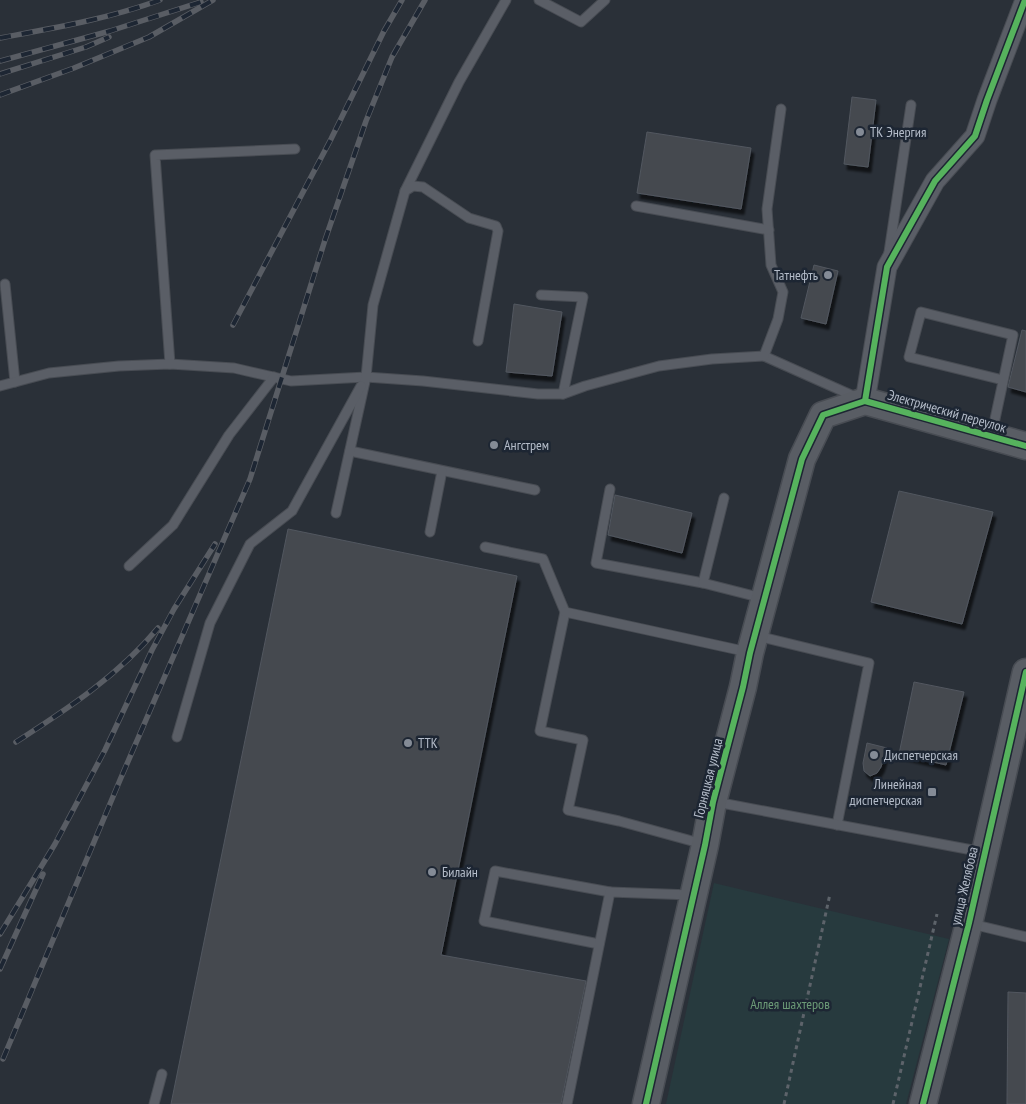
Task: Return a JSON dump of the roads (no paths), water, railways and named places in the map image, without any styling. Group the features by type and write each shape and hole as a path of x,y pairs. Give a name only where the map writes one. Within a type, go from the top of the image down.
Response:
{"street":[{"path":"865,400 887,267 935,181 975,136 1025,0"},
{"name":"Электрический переулок","path":"802,459 823,415 865,400 1026,446"},
{"name":"Горняцкая улица","path":"646,1104 694,896 713,802 743,687 752,644 802,459"},
{"name":"улица Желябова","path":"923,1104 969,923 1026,672"}],"lane":[{"path":"336,513 366,376 373,305 405,191 459,82 506,0"},
{"path":"539,0 581,22 605,0"},
{"path":"887,267 911,105"},
{"path":"764,356 778,319 783,292 771,265 767,209 781,109"},
{"path":"170,364 155,155 295,149"},
{"path":"405,191 412,186 423,187 469,218 496,226 498,231 478,341"},
{"path":"636,206 768,230"},
{"path":"5,284 15,382"},
{"path":"541,294 583,297 563,394"},
{"path":"992,436 1013,335 920,312 909,357 1003,380"},
{"path":"0,386 49,373 118,366 170,364 234,368 291,381 366,376 538,394 563,394 585,386 659,366 712,359 764,356 865,400"},
{"path":"177,737 210,623 250,544 292,511 366,376"},
{"path":"129,566 173,525 229,435 274,377"},
{"path":"350,451 535,490"},
{"path":"430,532 442,471"},
{"path":"610,489 596,563 703,583 764,598"},
{"path":"703,583 724,498"},
{"path":"485,547 543,560 565,612 540,731 583,740 568,810 619,821 705,845"},
{"path":"565,612 869,664 837,825"},
{"path":"713,802 984,852"},
{"path":"599,944 484,921 496,871 610,892 694,896"},
{"path":"567,1104 610,892"},
{"path":"969,923 1026,938"},
{"path":"154,1104 162,1074"}],"railway":[{"path":"0,38 101,18 160,0"},
{"path":"0,95 74,68 149,37 213,0"},
{"path":"233,325 331,139 384,31 402,0"},
{"path":"3,1059 120,780 250,479 325,240 366,121 392,57 425,0"},
{"path":"0,61 110,31 201,2"},
{"path":"0,74 86,47 109,37"},
{"path":"0,934 55,844 105,750 152,650 174,609 215,544"},
{"path":"16,742 91,691 126,661 158,628"},
{"path":"0,969 43,874"}],"place":[{"name":"ТК Энергия","path":"860,132"},
{"name":"Татнефть","path":"828,275"},
{"name":"Ангстрем","path":"494,445"},
{"name":"ТТК","path":"408,743"},
{"name":"Диспетчерская","path":"874,755"},
{"name":"Линейная диспетчерская","path":"932,792"},
{"name":"Билайн","path":"432,872"}],"park label":[{"name":"Аллея шахтеров","path":"790,1004"}]}
